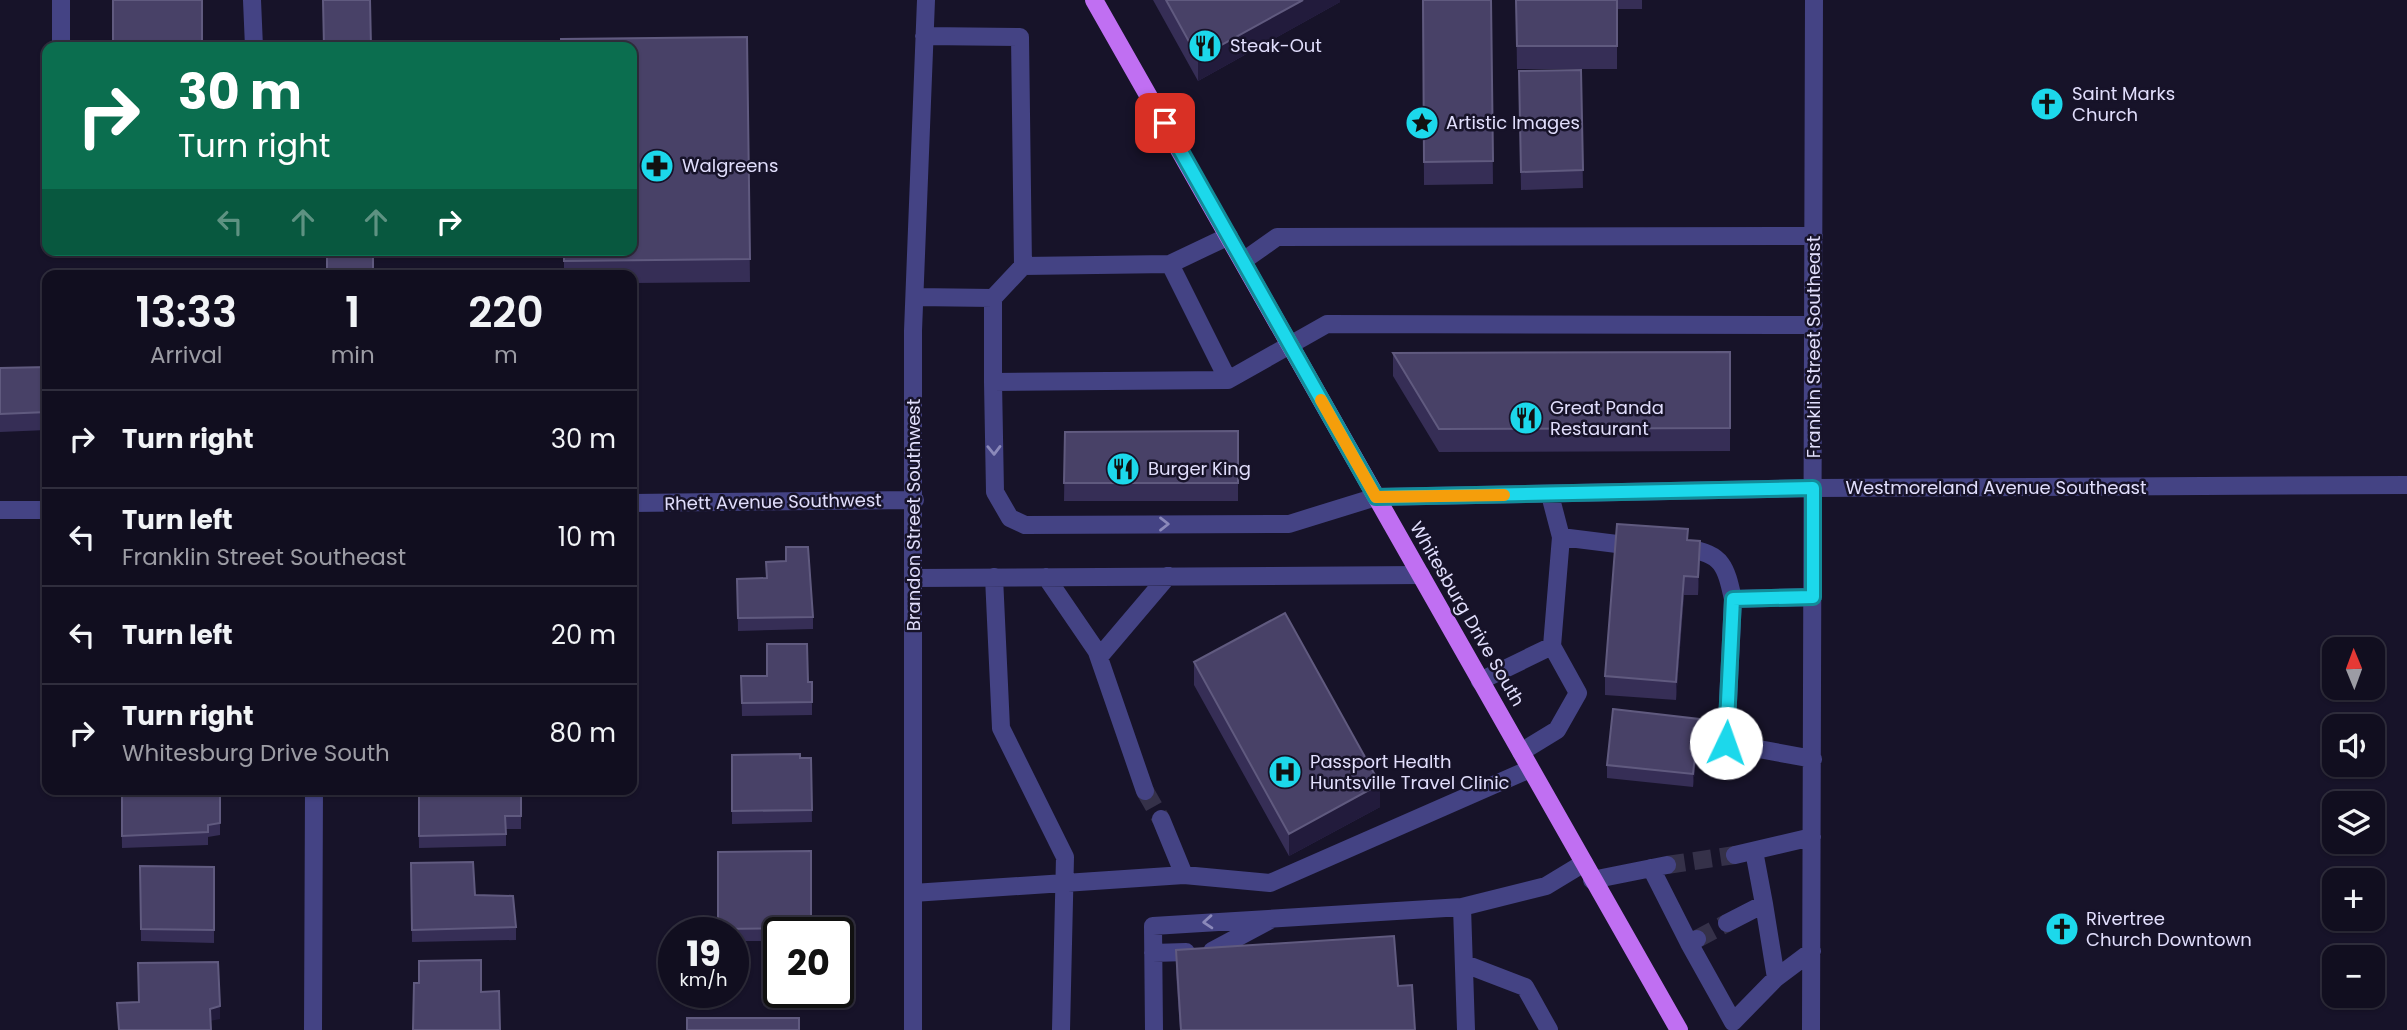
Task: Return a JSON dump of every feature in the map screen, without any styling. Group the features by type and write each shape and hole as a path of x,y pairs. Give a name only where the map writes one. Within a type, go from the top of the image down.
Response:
{"main road":[{"name":"Whitesburg Drive South","path":"1094,0 1679,1030"}],"street":[{"path":"61,0 61,42"},
{"path":"252,0 254,42"},
{"name":"Brandon Street Southwest","path":"913,1030 915,297 926,0"},
{"name":"Franklin Street Southeast","path":"1811,1030 1814,0"},
{"path":"915,297 993,298 1023,266 1020,37 924,36"},
{"path":"1023,266 1170,264 1229,236"},
{"path":"1243,261 1277,237 1814,236"},
{"path":"1170,264 1228,380"},
{"name":"Westmoreland Avenue Southeast","path":"993,298 995,492 1010,518 1025,525 1289,524 1376,497 1813,488 2407,485"},
{"path":"993,382 1228,380 1327,324 1814,325"},
{"path":"1521,752 1557,730 1578,693 1552,646 1561,537 1550,495"},
{"name":"Rhett Avenue Southwest","path":"637,503 915,500"},
{"path":"0,510 42,510"},
{"path":"1561,537 1617,544"},
{"path":"1688,549 1706,551 1726,566 1733,599 1726,743 1813,759"},
{"path":"913,578 1421,575"},
{"path":"1046,577 1100,656 1168,576"},
{"path":"994,578 1001,728 1065,857 1061,1030"},
{"path":"1733,599 1813,597"},
{"path":"1480,681 1552,646"},
{"path":"1097,652 1144,790"},
{"path":"913,893 1184,875 1270,883 1530,769"},
{"path":"313,1030 314,795"},
{"path":"1161,819 1184,875"},
{"path":"1735,855 1812,837"},
{"path":"1754,851 1776,978"},
{"path":"1154,1030 1153,926 1462,907 1546,886 1584,863"},
{"path":"1592,880 1659,867 1729,1026 1776,978 1812,951"},
{"path":"1727,923 1764,904"},
{"path":"1462,907 1466,1030"},
{"path":"1212,951 1276,917"},
{"path":"1153,953 1186,952"},
{"path":"1465,964 1525,987 1549,1030"}],"building":[{"path":"113,0 202,0 202,42 113,42"},
{"path":"323,0 370,0 371,42 324,42"},
{"path":"1166,0 1303,0 1198,58"},
{"path":"1423,0 1491,0 1493,161 1424,162"},
{"path":"1516,0 1617,0 1617,46 1517,46"},
{"path":"747,37 750,259 564,261 564,256 637,256 637,42 561,42 561,39"},
{"path":"1581,70 1583,170 1521,172 1519,71"},
{"path":"327,256 373,256 373,270 327,270"},
{"path":"1730,352 1730,428 1439,429 1393,353"},
{"path":"42,367 42,412 0,414 0,368"},
{"path":"1238,431 1238,483 1064,483 1065,432"},
{"path":"1617,524 1688,529 1687,540 1700,541 1698,577 1684,576 1676,682 1605,676"},
{"path":"786,547 808,547 813,617 738,618 737,579 767,578 766,562 786,561"},
{"path":"1285,613 1380,784 1289,834 1194,662"},
{"path":"767,644 807,644 808,682 812,682 812,702 742,703 741,676 767,676"},
{"path":"1613,709 1699,719 1693,774 1607,765"},
{"path":"800,754 800,758 811,758 812,810 732,811 732,755"},
{"path":"122,795 220,796 220,823 208,825 208,832 122,836"},
{"path":"419,795 521,795 521,816 505,816 506,834 419,836"},
{"path":"811,851 811,917 763,917 763,929 749,929 749,917 718,917 718,852"},
{"path":"473,862 475,895 513,896 516,927 412,930 411,863"},
{"path":"140,866 214,867 214,930 141,929"},
{"path":"1394,936 1398,986 1412,985 1415,1030 1181,1030 1176,950"},
{"path":"481,960 481,992 499,991 500,1030 413,1030 414,983 419,983 419,961"},
{"path":"218,962 220,1006 210,1009 211,1030 119,1030 117,1003 139,1002 138,963"},
{"path":"687,1018 799,1018 799,1030 687,1030"}],"tunnel":[{"path":"1145,791 1161,819"},
{"path":"1667,865 1735,855"},
{"path":"1697,939 1727,923"}],"slow traffic":[{"path":"1321,400 1376,497 1504,495"}],"place":[{"name":"Steak-Out","path":"1205,46"},
{"name":"Saint Marks Church","path":"2047,104"},
{"name":"Artistic Images","path":"1422,123"},
{"name":"Walgreens","path":"657,166"},
{"name":"Great Panda Restaurant","path":"1526,418"},
{"name":"Burger King","path":"1123,469"},
{"name":"Passport Health Huntsville Travel Clinic","path":"1285,772"},
{"name":"Rivertree Church Downtown","path":"2062,929"}],"route":[{"path":"1165,123 1376,497 1813,488 1813,597 1733,599 1726,743"}]}
